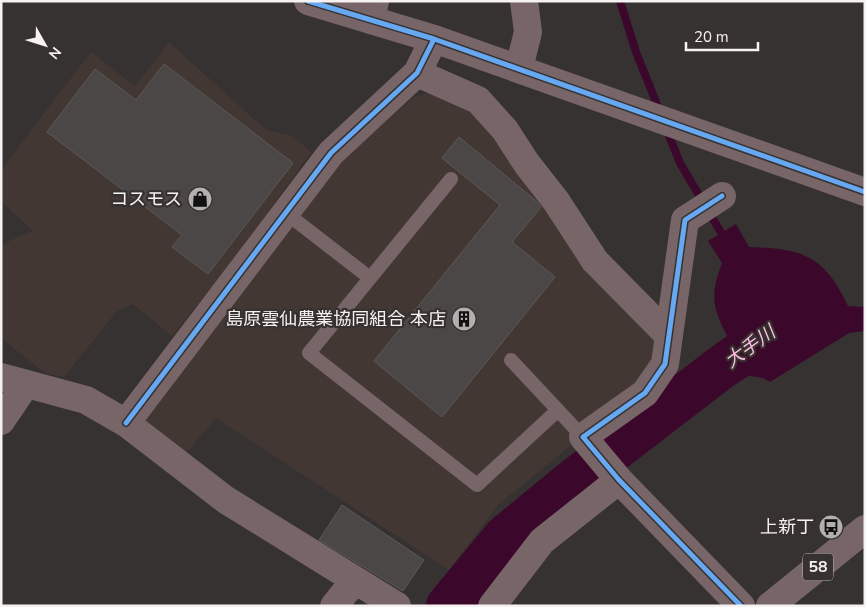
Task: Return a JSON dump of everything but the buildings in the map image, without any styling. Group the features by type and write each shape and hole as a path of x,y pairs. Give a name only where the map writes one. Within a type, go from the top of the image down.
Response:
{"street":[{"path":"308,1 373,11 434,39 865,192"},
{"path":"518,68 528,32 524,1"},
{"path":"126,423 331,153 417,73 434,39"},
{"path":"417,73 478,100 506,130 527,164 556,201 595,261 668,335"},
{"path":"722,196 685,220 664,364 646,393 588,442 616,476 742,606"},
{"path":"1,422 14,380 86,400 126,423 226,500 397,606"},
{"path":"492,606 542,542 616,476"},
{"name":"58","path":"770,606 865,529"},
{"path":"334,606 355,580"}],"lane":[{"path":"451,179 309,353 476,485 558,410"},
{"path":"286,213 370,278"},
{"path":"511,360 588,442"}],"shaded area":[{"path":"169,42 266,130 293,136 311,152 238,254 172,336 133,304 117,311 64,377 45,373 1,338 1,247 9,241 33,231 1,201 1,170 91,52 135,86"},
{"path":"432,92 476,109 660,334 660,356 643,386 499,504 449,570 216,418 179,461 143,425 143,410 326,174 414,97"}],"water":[{"path":"736,224 749,247 798,253 820,265 839,289 848,306 865,307 865,331 849,333 770,382 763,378 744,375 732,385 705,352 727,336 718,316 714,300 714,292 722,263 708,241"}],"waterway":[{"name":"大手川","path":"620,1 636,52 660,112"},
{"name":"大手川","path":"666,128 680,163 726,241"},
{"name":"大手川","path":"448,606 505,537 572,482 719,369 770,335"}],"cycle path":[{"path":"308,1 434,39 865,192"},
{"path":"126,423 331,153 417,73 434,39"},
{"path":"722,196 685,220 665,364 645,393 583,437 619,480 741,606"}],"place":[{"name":"コスモス","path":"200,199"},
{"name":"島原雲仙農業協同組合 本店","path":"464,319"},
{"name":"上新丁","path":"831,527"}]}
